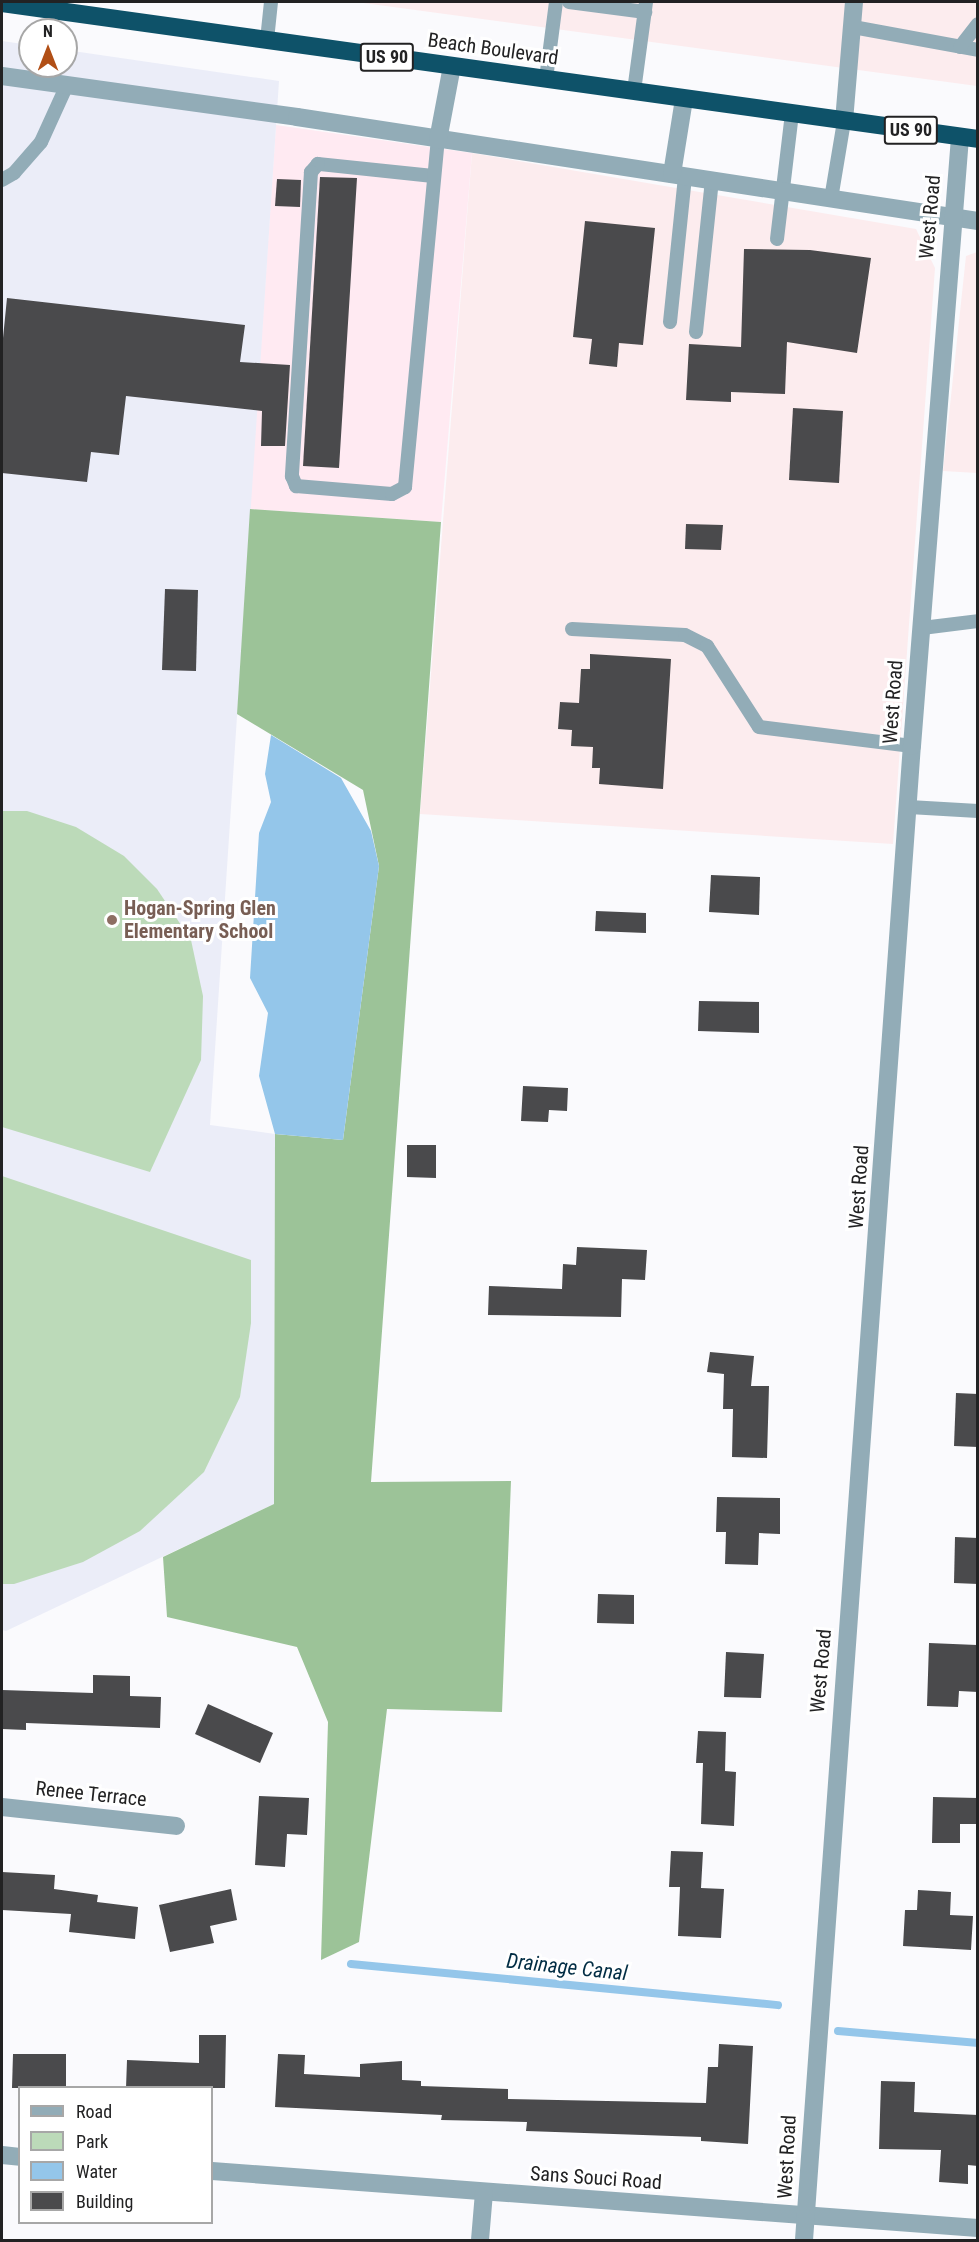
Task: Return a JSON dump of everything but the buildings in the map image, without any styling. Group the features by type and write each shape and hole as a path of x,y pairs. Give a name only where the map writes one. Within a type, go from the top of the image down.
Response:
{"highway":[{"name":"Beach Boulevard","path":"2,3 969,138"}],"street":[{"path":"844,121 854,2"},
{"path":"438,140 452,66"},
{"path":"2,76 712,180 952,218 978,220"},
{"path":"678,175 684,99"},
{"name":"West Road","path":"804,2241 952,218 969,138"},
{"name":"Renee Terrace","path":"2,1807 176,1826"},
{"path":"2,2156 18,2157"},
{"name":"Sans Souci Road","path":"213,2171 978,2228"},
{"path":"480,2241 484,2192"}],"lane":[{"path":"267,40 271,2"},
{"path":"546,79 556,2"},
{"path":"569,2 646,7 634,92"},
{"path":"960,47 978,24"},
{"path":"853,27 978,50"},
{"path":"2,180 14,173 41,142 67,85"},
{"path":"777,239 792,114"},
{"path":"831,199 844,121"},
{"path":"433,176 318,164 312,172 291,476 296,486 392,494 405,487 438,140"},
{"path":"670,322 678,175"},
{"path":"696,332 712,180"},
{"path":"922,628 978,621"},
{"path":"572,629 685,635 707,646 759,728 912,746"},
{"path":"909,807 977,811 978,802"}],"shaded area":[{"path":"356,2 977,2 977,86"},
{"name":"Hogan-Spring Glen Elementary School","path":"2,41 18,43 18,78 78,78 78,52 279,81 210,1125 275,1134 274,1504 6,1631 2,1630"},
{"path":"276,125 472,153 441,522 250,509"},
{"path":"472,153 916,229 935,268 893,844 420,814"},
{"path":"977,252 977,473 943,471 966,256"}],"green space":[{"path":"250,509 441,522 371,1482 511,1481 502,1712 387,1709 359,1942 321,1960 328,1722 297,1647 167,1617 163,1557 274,1504 275,1134 343,1140 379,866 363,790 237,714"},
{"path":"2,811 27,811 76,827 124,856 157,889 191,940 203,996 201,1060 150,1172 2,1127"},
{"path":"2,1176 251,1260 251,1323 240,1397 204,1472 140,1531 83,1562 14,1584 2,1584"}],"water":[{"path":"271,735 341,778 371,831 379,866 343,1140 275,1134 259,1076 268,1013 250,978 259,833 271,802 265,774"}],"waterway":[{"name":"Drainage Canal","path":"351,1964 778,2005"},
{"name":"Drainage Canal","path":"838,2031 978,2043"}],"place":[{"name":"Hogan-Spring Glen Elementary School","path":"112,920"}]}
